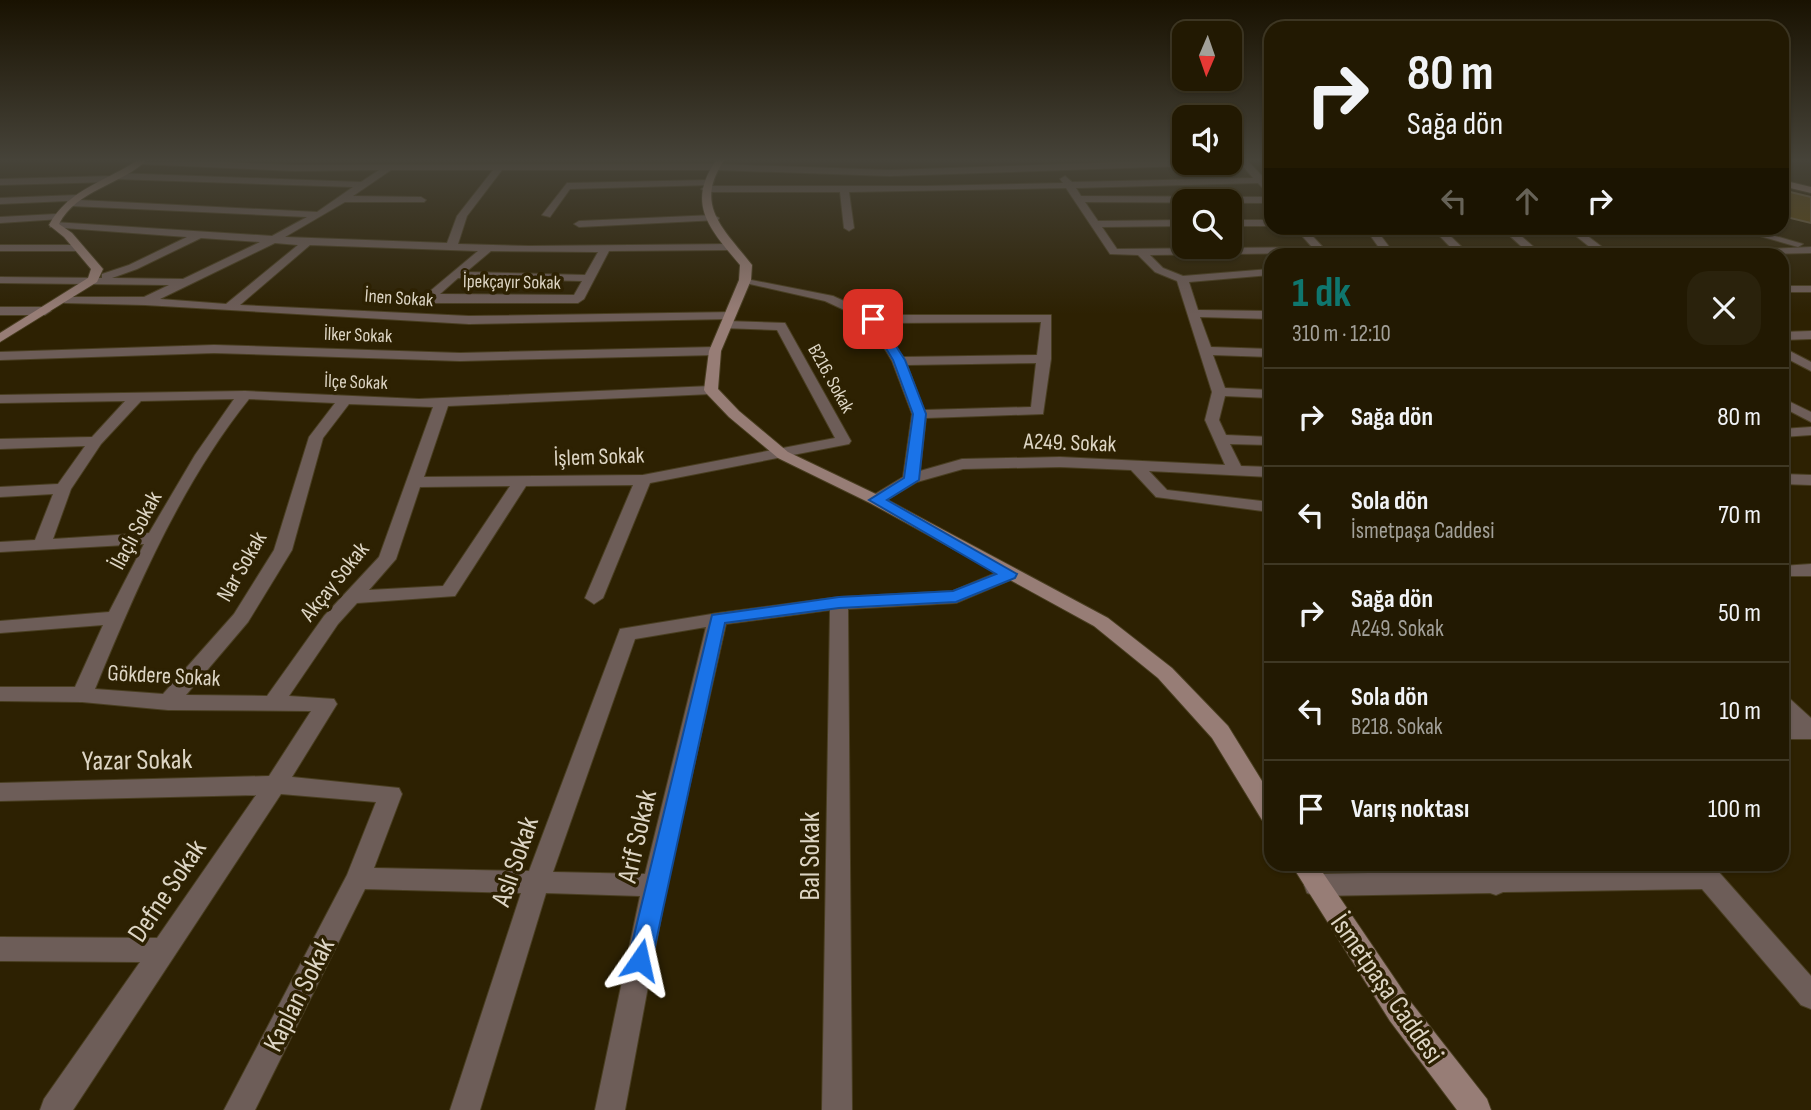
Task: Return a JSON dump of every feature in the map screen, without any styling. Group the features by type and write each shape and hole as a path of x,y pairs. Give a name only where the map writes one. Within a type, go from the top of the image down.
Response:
{"main road":[{"path":"0,338 93,280 97,269 55,221 65,211"},
{"path":"709,211 731,247 746,265 745,280 715,351 711,390 734,414 783,455 876,500 1101,622 1165,673 1220,732 1264,803"},
{"name":"İsmetpaşa Caddesi","path":"1310,875 1400,1011 1476,1110"}],"street":[{"path":"245,211 318,215"},
{"path":"145,301 273,240 324,211"},
{"path":"452,245 466,211"},
{"path":"547,215 550,211"},
{"path":"847,211 849,228"},
{"path":"1085,211 1115,252 1264,253"},
{"path":"579,224 714,218"},
{"path":"0,220 55,221 307,242 488,248 731,247"},
{"path":"1095,224 1172,223"},
{"path":"1242,223 1264,223"},
{"path":"93,280 133,267 199,235"},
{"path":"1306,235 1318,248"},
{"path":"1444,235 1458,248"},
{"path":"1514,235 1530,248"},
{"path":"1580,235 1598,248"},
{"path":"1762,235 1811,249"},
{"path":"229,308 307,242"},
{"path":"0,248 78,248"},
{"path":"405,317 488,248"},
{"name":"İpekçayır Sokak","path":"429,297 578,299 605,248"},
{"path":"1789,250 1811,249"},
{"path":"1141,252 1159,270 1182,279 1264,272"},
{"path":"236,257 262,258"},
{"path":"276,258 289,258"},
{"path":"455,275 590,278"},
{"path":"1182,279 1219,392 1212,420 1235,470"},
{"path":"0,280 186,282"},
{"path":"745,280 829,298 873,319 1047,318 1038,411 919,414"},
{"path":"1789,289 1811,289"},
{"name":"İnen Sokak","path":"65,299 316,310 405,317 728,320"},
{"path":"0,311 45,311"},
{"path":"1193,313 1264,315"},
{"path":"873,319 899,360 919,414 911,480"},
{"name":"B216. Sokak","path":"728,320 781,326 844,441 783,455"},
{"path":"1789,336 1811,335"},
{"name":"İlker Sokak","path":"0,356 214,349 460,357 715,351"},
{"path":"1206,351 1264,353"},
{"path":"1789,355 1811,367"},
{"path":"899,360 1044,359"},
{"name":"İlçe Sokak","path":"0,399 245,395 442,402 711,390"},
{"path":"1219,392 1264,394"},
{"name":"İlaçlı Sokak","path":"82,695 115,618 154,538 219,425 245,395"},
{"path":"43,545 63,489 96,441 138,396"},
{"name":"Nar Sokak","path":"168,702 241,618 283,550 316,437 345,400"},
{"name":"Akçay Sokak","path":"273,703 331,620 387,559 442,402"},
{"path":"1789,406 1811,418"},
{"path":"1789,433 1811,431"},
{"path":"1220,439 1264,441"},
{"path":"0,444 96,441"},
{"name":"İşlem Sokak","path":"415,482 643,480 783,455"},
{"name":"A249. Sokak","path":"876,500 911,480 962,464 1060,462 1264,472"},
{"path":"1137,467 1162,494 1264,506"},
{"path":"1789,479 1811,480"},
{"path":"594,598 643,480"},
{"path":"352,597 449,592 521,481"},
{"path":"0,492 63,489"},
{"path":"0,548 154,538"},
{"path":"1789,571 1810,571"},
{"path":"718,619 839,603 956,597 1009,574"},
{"name":"Bal Sokak","path":"837,1110 839,603"},
{"path":"0,626 115,618"},
{"name":"Aslı Sokak","path":"464,1110 537,882 626,634 718,619"},
{"name":"Arif Sokak","path":"610,1110 655,885 718,619"},
{"name":"Gökdere Sokak","path":"0,694 82,695 168,702 327,704"},
{"name":"Defne Sokak","path":"55,1110 327,704"},
{"path":"1789,710 1810,730"},
{"path":"1789,731 1810,730"},
{"name":"Yazar Sokak","path":"0,792 275,785 391,794 358,878"},
{"path":"1310,875 1702,872 1811,996"},
{"path":"358,878 655,885"},
{"name":"Kaplan Sokak","path":"239,1110 358,878"},
{"path":"0,949 164,950"}],"building":[{"path":"1789,211 1811,211 1811,223 1789,218"}],"route":[{"path":"640,960 655,885 718,619 839,603 956,597 1009,574 876,500 911,480 919,414 899,360 873,319"}]}
